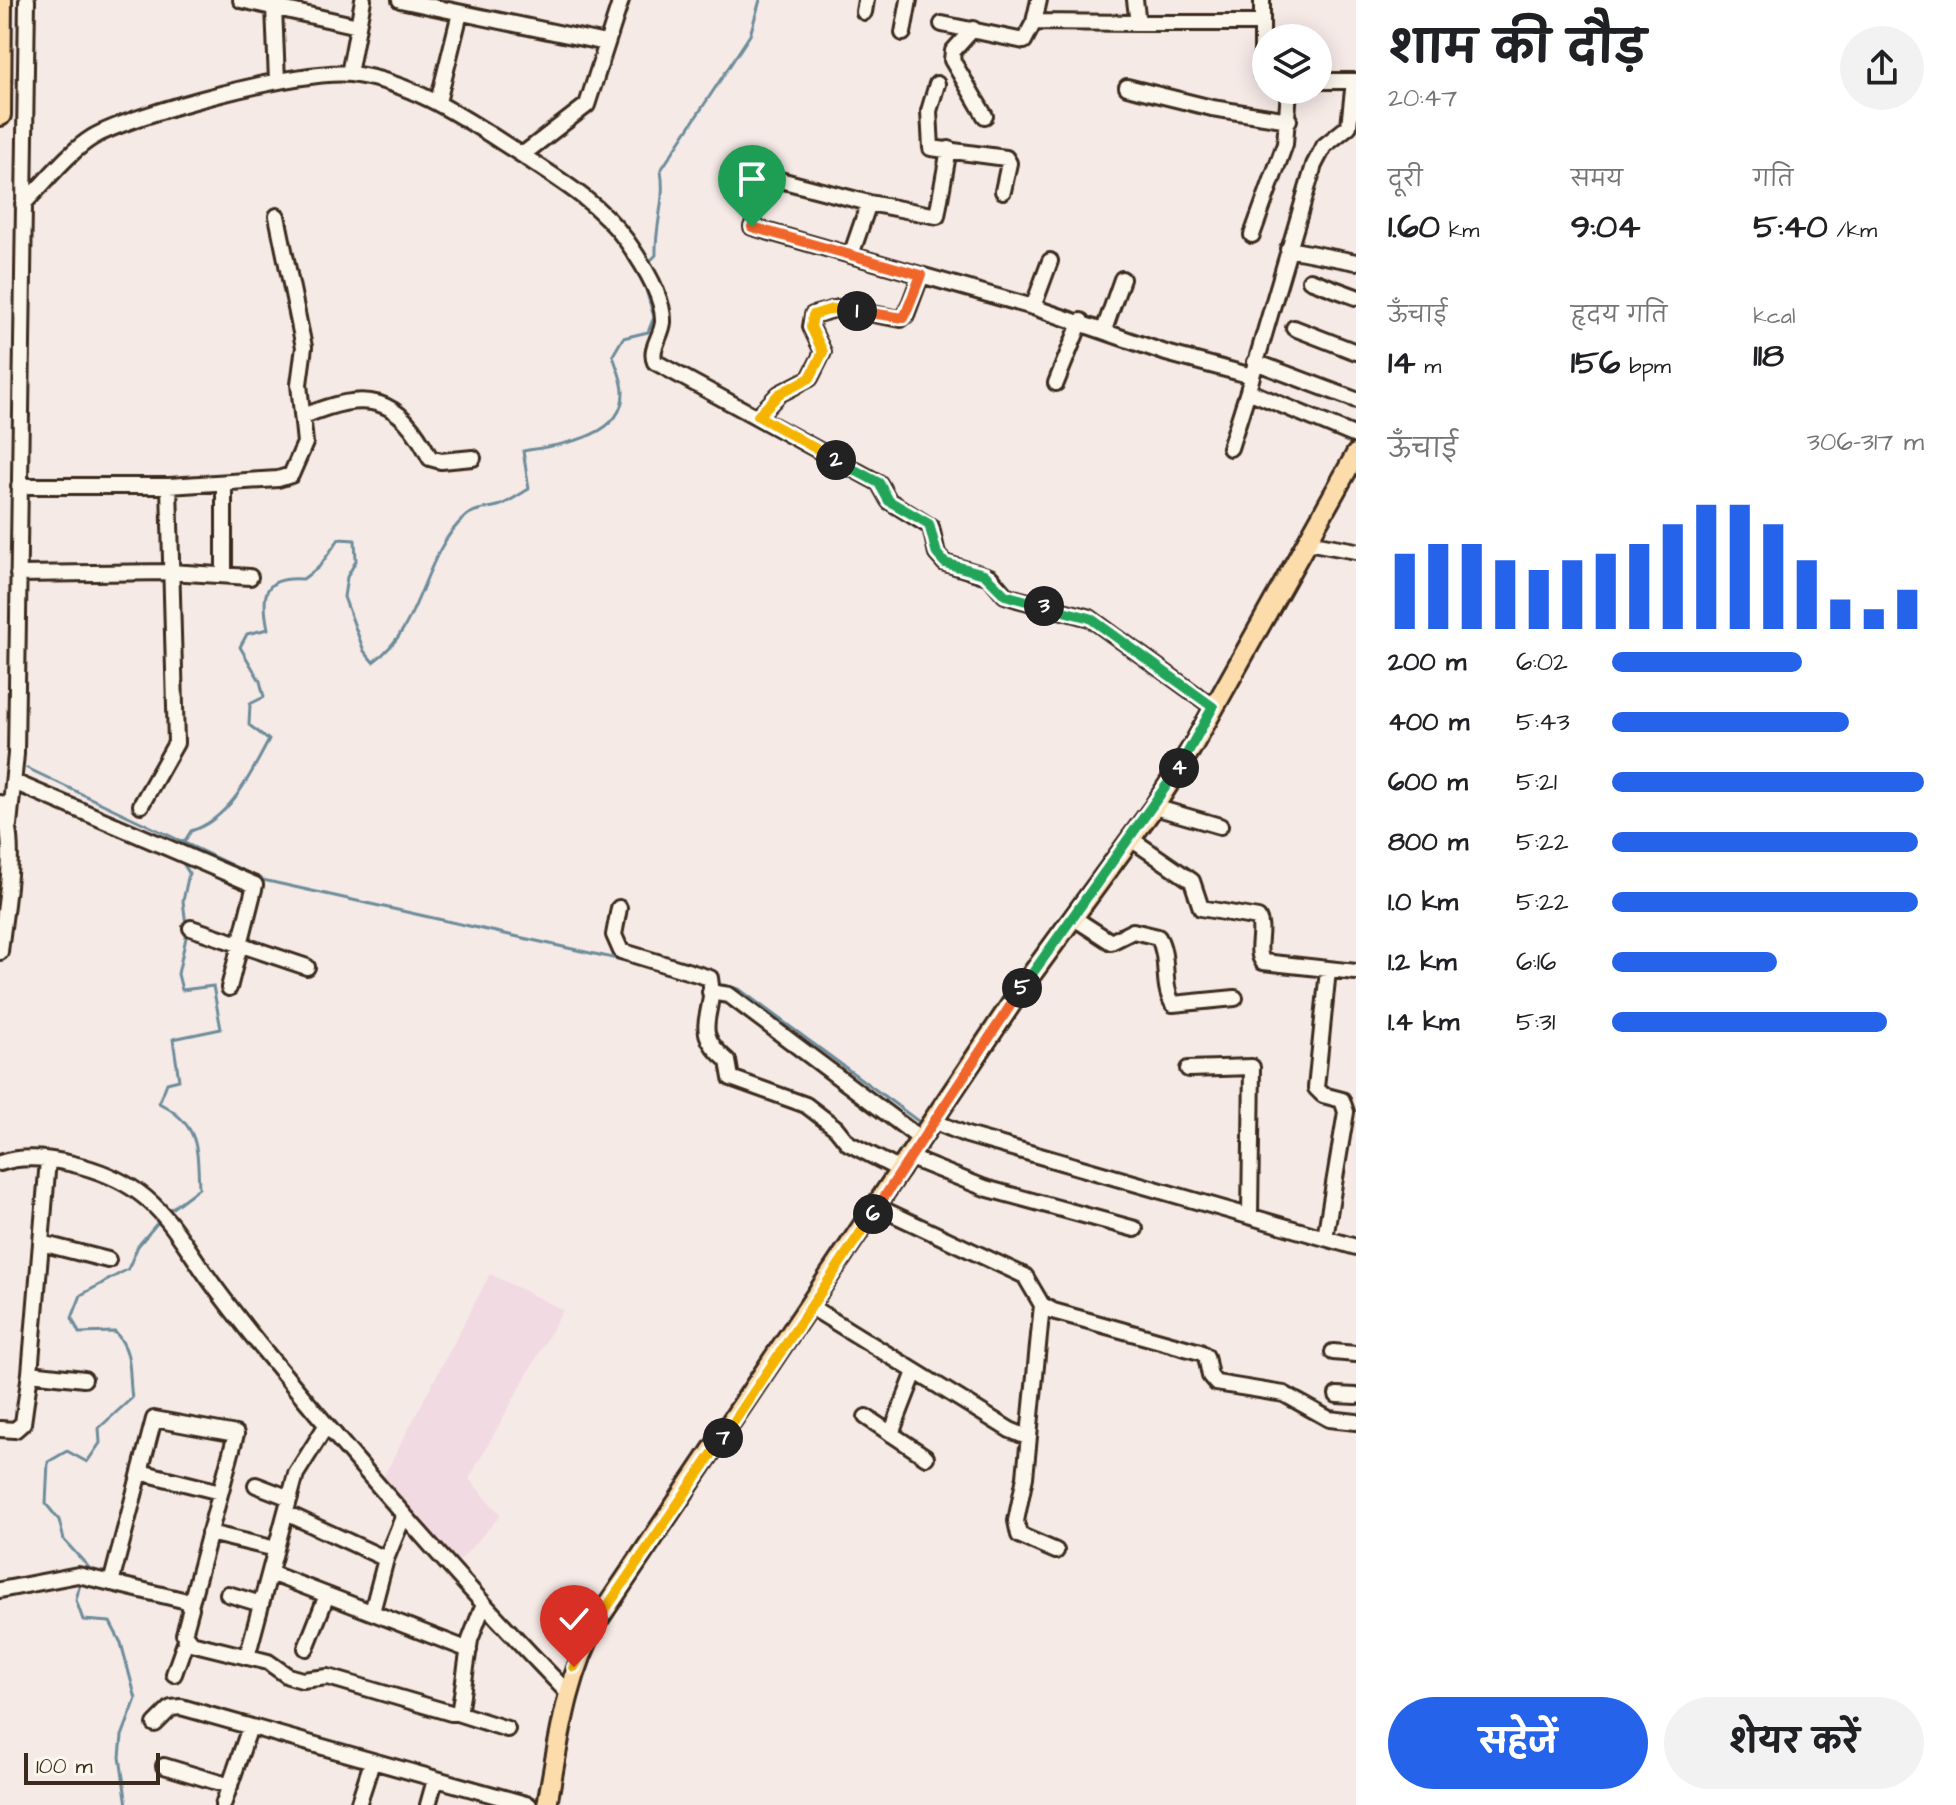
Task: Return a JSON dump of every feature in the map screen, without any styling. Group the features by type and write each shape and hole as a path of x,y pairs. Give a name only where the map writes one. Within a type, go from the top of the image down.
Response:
{"highway":[{"path":"0,115 1,0"}],"main road":[{"path":"547,1805 567,1692 574,1667 598,1620 811,1307 1026,982 1154,807 1356,454"}],"street":[{"path":"0,952 14,782 27,0"},
{"path":"241,0 358,26"},
{"path":"349,74 363,0"},
{"path":"400,0 450,7 606,43"},
{"path":"522,155 587,105 621,0"},
{"path":"903,33 909,0"},
{"path":"942,24 1024,41 1034,22 1039,0"},
{"path":"1135,0 1138,23"},
{"path":"1034,22 1262,23 1262,0"},
{"path":"274,7 277,81"},
{"path":"438,102 450,7"},
{"path":"973,29 953,51 952,60 985,116"},
{"path":"23,204 96,135 196,102 277,81 349,74 438,102 585,196 628,242 663,310 663,326 652,354 655,362 879,483 889,501 931,527 937,554 945,563 990,577 1005,595 1090,618 1213,707"},
{"path":"1230,448 1319,154 1349,126 1355,81 1332,81"},
{"path":"937,84 929,111 930,145 934,149 1006,158 1009,163 1003,191"},
{"path":"1127,87 1212,108 1289,120"},
{"path":"1252,235 1282,157 1289,104"},
{"path":"776,179 869,203 939,215 949,149"},
{"path":"851,255 869,203"},
{"path":"19,486 169,486 291,475 305,443 299,384 304,347 277,216"},
{"path":"752,227 1081,321 1166,353 1356,400"},
{"path":"1288,249 1356,262"},
{"path":"1033,307 1050,261"},
{"path":"758,416 779,394 814,373 823,352 811,327 813,315 839,308 901,319 906,315 921,275"},
{"path":"1104,330 1122,279"},
{"path":"1310,280 1356,297"},
{"path":"1056,383 1081,321"},
{"path":"1294,328 1356,352"},
{"path":"1252,376 1356,436"},
{"path":"304,416 336,403 378,402 398,410 409,421 430,458 441,461 473,458"},
{"path":"224,483 224,575"},
{"path":"141,805 176,743 169,486"},
{"path":"1307,542 1356,551"},
{"path":"18,574 170,572 250,577"},
{"path":"14,782 176,854 255,885 229,988"},
{"path":"0,803 9,825"},
{"path":"1154,807 1220,826"},
{"path":"1131,839 1192,881 1201,908 1258,918 1261,925 1259,956 1263,962 1356,972"},
{"path":"619,908 614,935 621,951 710,978 706,1015 708,1042 728,1061 731,1078 806,1105 836,1128 848,1143 906,1165 1135,1229"},
{"path":"1074,918 1111,942 1133,931 1158,937 1163,945 1169,996 1173,1004 1235,998"},
{"path":"191,928 307,967"},
{"path":"1325,1238 1346,1112 1342,1100 1323,1095 1316,1088 1328,970"},
{"path":"710,992 729,995 922,1140"},
{"path":"1188,1069 1252,1067 1250,1215"},
{"path":"935,1122 967,1135 1356,1247"},
{"path":"0,1429 15,1430 23,1423 48,1160"},
{"path":"0,1163 48,1160 91,1168 140,1193 178,1231 226,1304 326,1426 483,1606 567,1692"},
{"path":"878,1207 1025,1276 1042,1305 1017,1531 1026,1540 1056,1551"},
{"path":"41,1243 108,1260"},
{"path":"1042,1305 1204,1354 1210,1376 1216,1383 1284,1394 1329,1419 1356,1422"},
{"path":"811,1307 1027,1437"},
{"path":"1333,1352 1356,1354"},
{"path":"891,1434 915,1372"},
{"path":"30,1373 84,1379"},
{"path":"1337,1395 1356,1396"},
{"path":"866,1417 926,1457"},
{"path":"111,1583 154,1419 236,1434 184,1628 186,1640 174,1674"},
{"path":"247,1657 300,1465 326,1426"},
{"path":"140,1472 220,1492"},
{"path":"256,1485 290,1498"},
{"path":"286,1513 386,1559"},
{"path":"372,1612 386,1559 404,1515"},
{"path":"209,1533 276,1549"},
{"path":"270,1573 469,1650"},
{"path":"0,1590 83,1576 191,1603"},
{"path":"228,1594 261,1604"},
{"path":"306,1648 327,1595"},
{"path":"457,1713 469,1650 483,1606"},
{"path":"186,1640 268,1662 288,1676 302,1680 328,1677 507,1729"},
{"path":"155,1724 171,1708 181,1707 529,1805"},
{"path":"223,1805 250,1727"},
{"path":"358,1805 372,1762"},
{"path":"164,1766 230,1786"},
{"path":"428,1805 435,1780"}],"shaded area":[{"path":"490,1274 563,1310 469,1479 501,1515 452,1569 378,1487"}],"waterway":[{"path":"648,263 656,255 661,170 750,35 760,0"},
{"path":"181,847 191,831 217,816 238,794 269,740 249,725 250,704 264,697 260,681 240,647 247,634 268,629 265,606 268,590 280,581 303,579 319,567 339,539 355,540 356,561 347,577 344,597 364,651 373,662 403,630 451,532 470,513 501,505 529,489 523,451 586,437 613,420 620,408 623,392 613,355 623,338 648,332 654,317 643,279"},
{"path":"27,768 263,880 644,965"},
{"path":"181,860 189,873 183,901 186,925"},
{"path":"167,1212 199,1188 194,1138 182,1120 159,1103 167,1083 179,1080 173,1039 221,1029 213,986 182,990 178,974 187,933"},
{"path":"715,983 739,989 922,1124"},
{"path":"1169,1200 1261,1227"},
{"path":"89,1572 92,1571 64,1540 59,1520 46,1504 48,1462 67,1451 87,1462 100,1443 99,1428 132,1398 128,1355 121,1340 115,1332 79,1333 72,1318 81,1295 128,1269 138,1246 159,1221"},
{"path":"81,1580 76,1600 83,1620 110,1622 121,1643 136,1699 122,1736 120,1757 127,1805"}],"route":[{"path":"574,1667 598,1620 811,1307 1026,982 1154,807 1213,707 1090,618 1005,595 990,577 945,563 937,554 929,524 885,498 879,483 758,416 779,394 814,373 823,352 810,322 816,312 839,308 898,320 904,318 921,275 752,227"}]}
